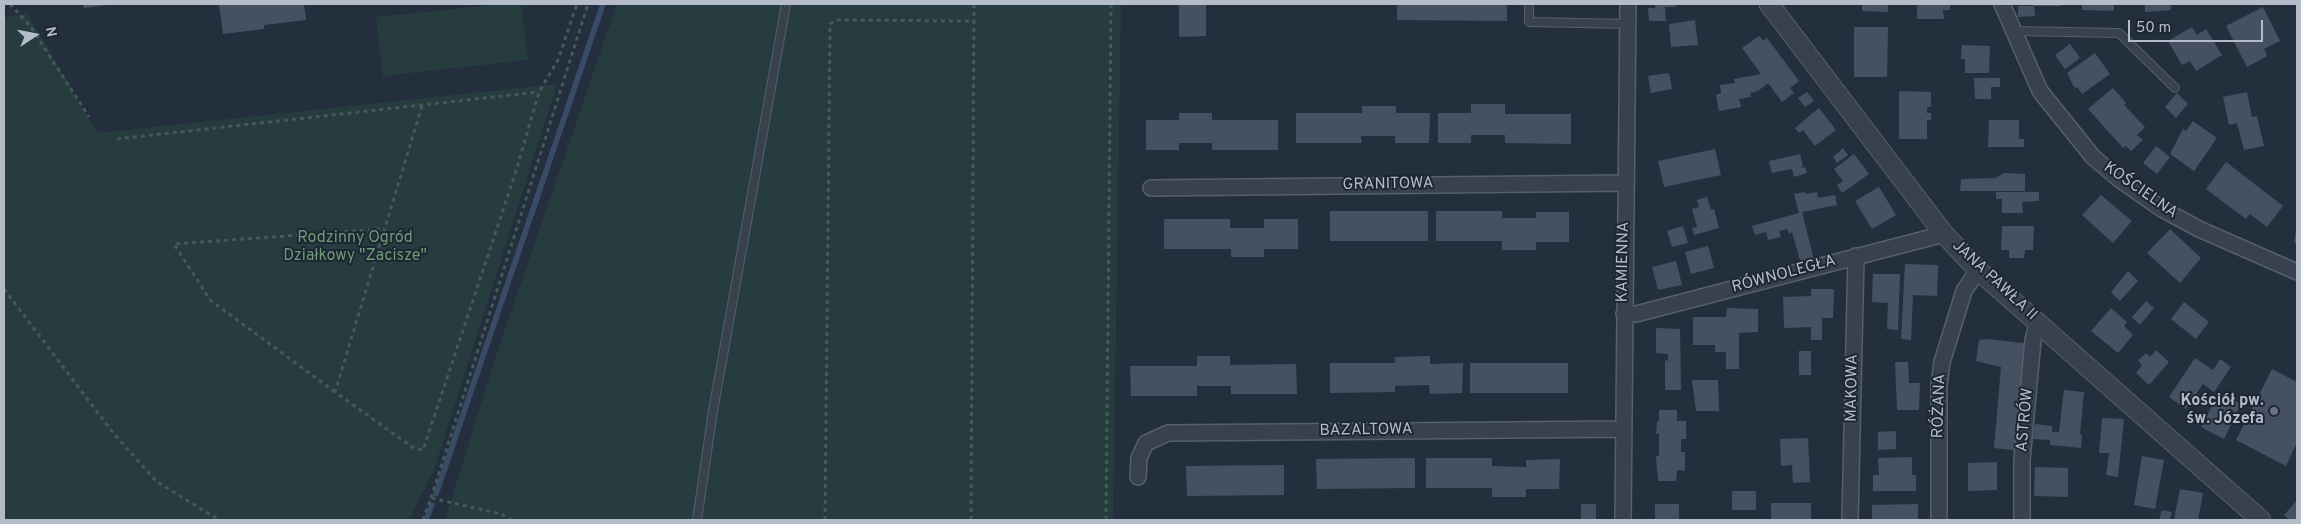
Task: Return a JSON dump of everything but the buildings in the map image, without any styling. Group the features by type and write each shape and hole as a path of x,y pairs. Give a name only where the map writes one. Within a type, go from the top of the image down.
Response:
{"street":[{"name":"KAMIENNA","path":"1623,520 1628,4"},
{"name":"JANA PAWŁA II","path":"1769,4 1944,234 1978,270 2038,321 2261,520"},
{"name":"KOŚCIELNA","path":"2002,4 2040,92 2093,157 2119,179 2162,209 2199,229 2297,272"},
{"name":"GRANITOWA","path":"1151,188 1626,183"},
{"name":"RÓWNOLEGŁA","path":"1624,314 1636,314 1944,234"},
{"name":"MAKOWA","path":"1850,520 1856,256"},
{"name":"RÓŻANA","path":"1939,520 1939,385 1942,362 1964,291 1978,270"},
{"name":"ASTRÓW","path":"2022,520 2022,460 2034,340 2038,321"},
{"name":"BAZALTOWA","path":"1138,477 1140,458 1146,443 1168,434 1624,429"}],"lane":[{"path":"697,520 713,411 786,4"},
{"path":"1528,4 1529,22 1628,24"},
{"path":"2014,31 2119,32 2175,88"}],"path":[{"path":"10,4 31,27 90,117"},
{"path":"384,229 174,244 210,300 415,449 423,450 516,171 539,92 558,60 577,4"},
{"path":"423,520 588,4"},
{"path":"971,520 974,4"},
{"path":"1106,520 1111,4"},
{"path":"826,520 830,24 837,20 974,21"},
{"path":"117,139 539,92"},
{"path":"335,392 422,106"},
{"path":"4,289 114,434 156,482 220,520"},
{"path":"431,498 501,514 512,520"}],"green space":[{"path":"504,4 521,4 528,60 383,76 376,17"},
{"path":"617,4 1121,4 1113,520 445,520 497,353"},
{"name":"Rodzinny Ogród Działkowy \"Zacisze\"","path":"27,13 97,133 557,84 434,470 409,520 4,520 4,18"}],"waterway":[{"path":"436,494 603,4"},
{"path":"426,520 432,505"}],"place":[{"name":"Kościół pw. św. Józefa","path":"2274,411"}]}
